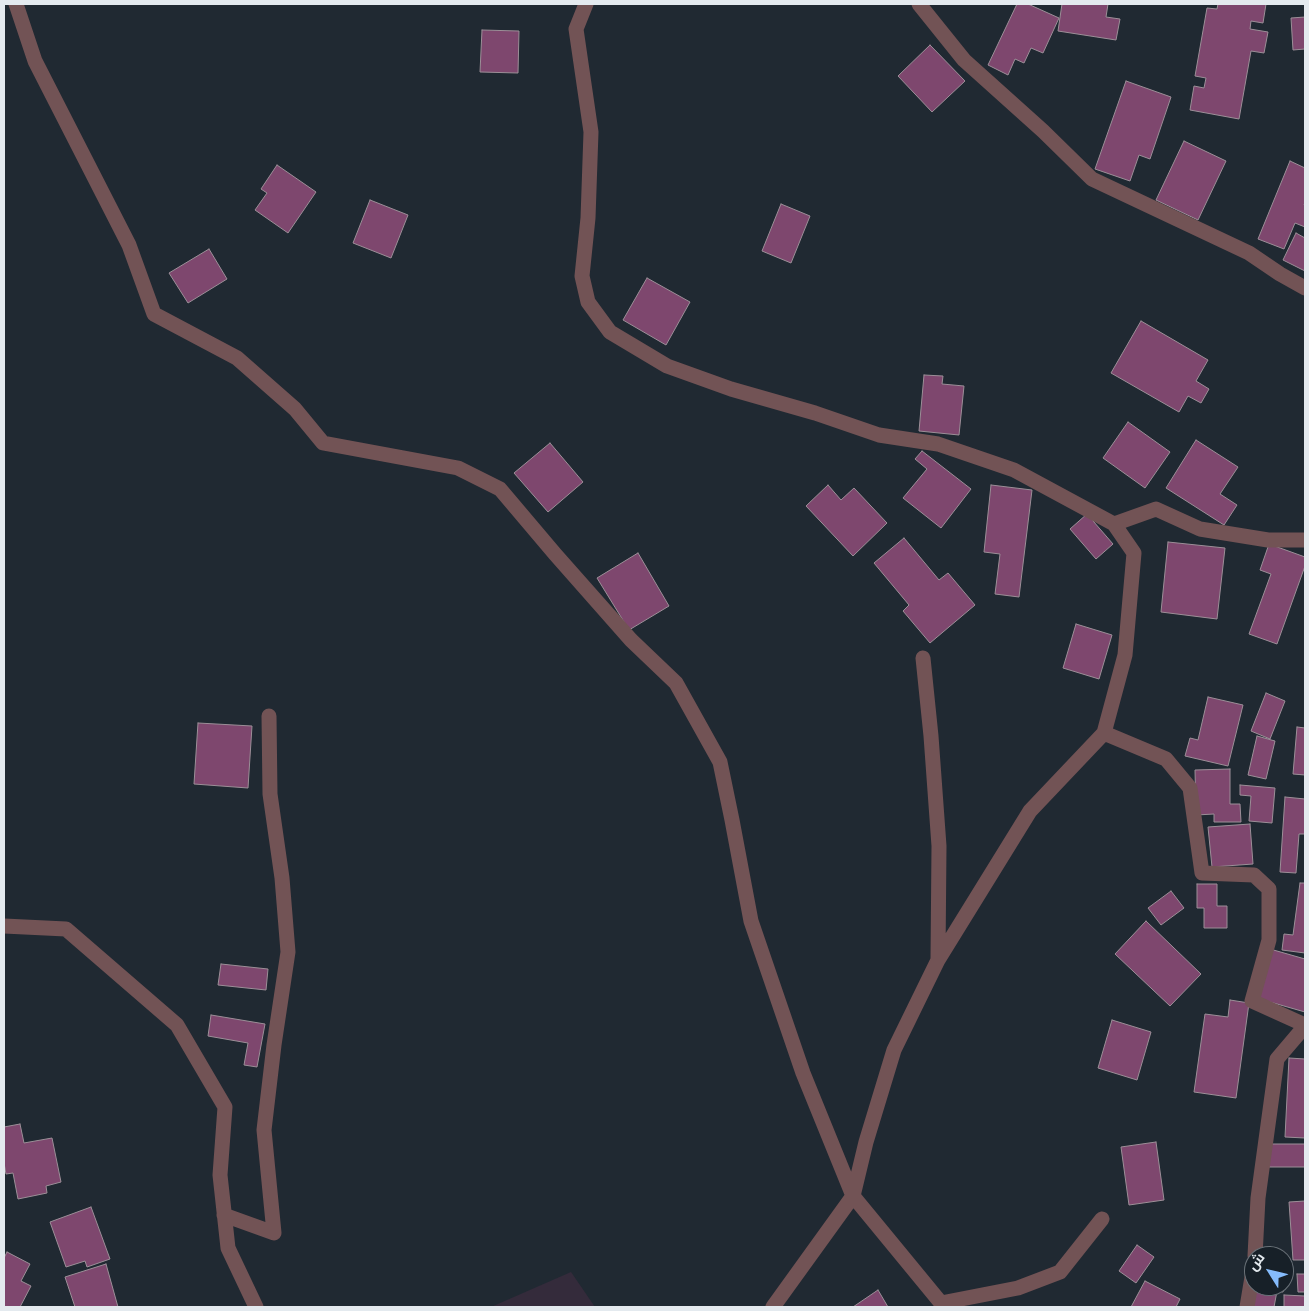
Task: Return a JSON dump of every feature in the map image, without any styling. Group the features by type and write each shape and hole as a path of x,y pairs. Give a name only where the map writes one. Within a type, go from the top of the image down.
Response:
{"street":[{"path":"16,4 35,61 129,245 154,314 237,358 295,408 323,443 458,468 500,489 631,640 676,683 720,762 751,921 803,1073 853,1196 941,1305 1018,1288 1060,1272 1102,1219"},
{"path":"586,4 576,29 591,132 588,218 582,276 588,302 610,332 667,366 731,389 815,413 879,435 938,444 1014,470 1114,524 1134,553 1125,655 1104,733 1030,810 938,960 894,1050 866,1142 853,1196 773,1307"},
{"path":"919,4 964,60 1043,131 1092,179 1249,253 1305,288"},
{"path":"1114,524 1156,509 1200,529 1268,540 1305,540"},
{"path":"923,658 939,846 938,960"},
{"path":"224,1215 274,1233 264,1130 288,952 282,878 270,794 269,716"},
{"path":"1104,733 1166,758 1190,788 1202,873 1254,875 1269,889 1269,940 1252,1001 1305,1025 1277,1059 1258,1198 1255,1246"},
{"path":"4,926 66,929 177,1025 225,1107 220,1174 228,1248 256,1307"}],"shaded area":[{"path":"571,1272 595,1307 491,1307"}],"building":[{"path":"1017,4 1028,4 1059,18 1043,53 1031,48 1024,63 1015,59 1008,75 988,65"},
{"path":"1062,4 1108,4 1106,17 1120,19 1116,40 1058,31"},
{"path":"1218,4 1266,4 1263,23 1251,21 1250,29 1268,32 1264,53 1251,51 1239,119 1190,110 1194,86 1204,88 1206,78 1195,76 1207,8 1217,9"},
{"path":"1305,17 1305,49 1293,50 1291,18"},
{"path":"482,30 519,31 518,73 480,72"},
{"path":"930,45 965,81 932,112 898,76"},
{"path":"1126,81 1171,97 1150,159 1139,155 1130,181 1095,169"},
{"path":"1184,141 1226,161 1198,220 1156,200"},
{"path":"1290,161 1305,168 1305,227 1295,223 1284,249 1258,239"},
{"path":"277,165 316,192 288,233 255,210 267,193 261,189"},
{"path":"370,200 408,215 391,258 353,243"},
{"path":"781,204 810,216 791,263 762,251"},
{"path":"1296,233 1305,238 1305,271 1283,260"},
{"path":"209,249 227,279 188,303 169,273"},
{"path":"647,278 690,302 666,345 623,320"},
{"path":"1141,321 1208,360 1196,381 1209,389 1201,403 1188,396 1179,412 1111,373"},
{"path":"924,375 943,376 942,384 964,386 959,435 919,431"},
{"path":"1128,422 1170,452 1145,488 1103,458"},
{"path":"1196,440 1238,467 1220,494 1237,505 1224,525 1166,488"},
{"path":"550,443 583,482 548,512 514,473"},
{"path":"922,451 971,489 941,528 903,498 927,469 915,459"},
{"path":"828,485 841,500 854,488 887,523 853,556 806,506"},
{"path":"991,485 1032,490 1019,597 995,594 1000,554 984,552"},
{"path":"1087,514 1113,544 1096,559 1070,529"},
{"path":"904,538 939,580 948,573 975,605 930,643 903,611 909,605 874,563"},
{"path":"1168,542 1225,548 1217,619 1161,612"},
{"path":"1269,544 1305,557 1305,566 1277,644 1249,634 1271,574 1260,570"},
{"path":"638,553 669,606 629,630 597,578"},
{"path":"1076,624 1112,635 1099,679 1063,668"},
{"path":"1266,693 1285,701 1270,739 1251,731"},
{"path":"1208,697 1243,705 1228,766 1185,756 1190,738 1198,740"},
{"path":"198,723 252,726 248,788 194,784"},
{"path":"1297,727 1305,728 1305,775 1293,774"},
{"path":"1257,736 1275,741 1266,779 1248,775"},
{"path":"1230,769 1230,804 1240,804 1241,822 1214,822 1214,814 1196,815 1195,770"},
{"path":"1240,785 1275,788 1272,823 1249,821 1251,796 1240,795"},
{"path":"1285,797 1305,799 1305,834 1299,834 1296,873 1280,872"},
{"path":"1250,824 1253,864 1212,867 1208,827"},
{"path":"1300,883 1305,883 1305,953 1282,950 1284,934 1293,935"},
{"path":"1197,884 1217,884 1217,906 1227,906 1227,928 1204,928 1204,908 1197,908"},
{"path":"1171,891 1184,908 1161,925 1148,908"},
{"path":"1146,921 1201,974 1170,1006 1115,954"},
{"path":"1270,949 1305,959 1305,1012 1256,998"},
{"path":"221,964 268,969 266,990 218,985"},
{"path":"1230,1000 1249,1003 1236,1098 1194,1092 1205,1014 1228,1017"},
{"path":"211,1015 265,1024 257,1067 244,1065 248,1043 208,1036"},
{"path":"1112,1020 1151,1032 1137,1080 1098,1068"},
{"path":"1289,1058 1305,1059 1305,1138 1285,1137"},
{"path":"20,1124 24,1143 52,1138 61,1182 46,1186 47,1193 18,1199 13,1173 6,1174 4,1163 4,1127"},
{"path":"1156,1142 1164,1200 1129,1205 1121,1147"},
{"path":"1268,1144 1305,1144 1305,1167 1268,1167"},
{"path":"1305,1201 1305,1260 1294,1260 1289,1202"},
{"path":"91,1207 110,1259 87,1267 85,1261 66,1267 50,1222"},
{"path":"1137,1245 1154,1257 1136,1283 1119,1271"},
{"path":"7,1252 30,1264 21,1281 31,1286 20,1307 4,1307 4,1258"},
{"path":"106,1264 118,1307 75,1307 65,1277"},
{"path":"1297,1274 1305,1274 1305,1292 1298,1292"},
{"path":"1145,1281 1180,1299 1176,1307 1131,1307"},
{"path":"878,1290 888,1307 853,1307"},
{"path":"1255,1296 1276,1296 1274,1307 1253,1307"},
{"path":"1284,1296 1305,1296 1305,1307 1284,1307"}]}
